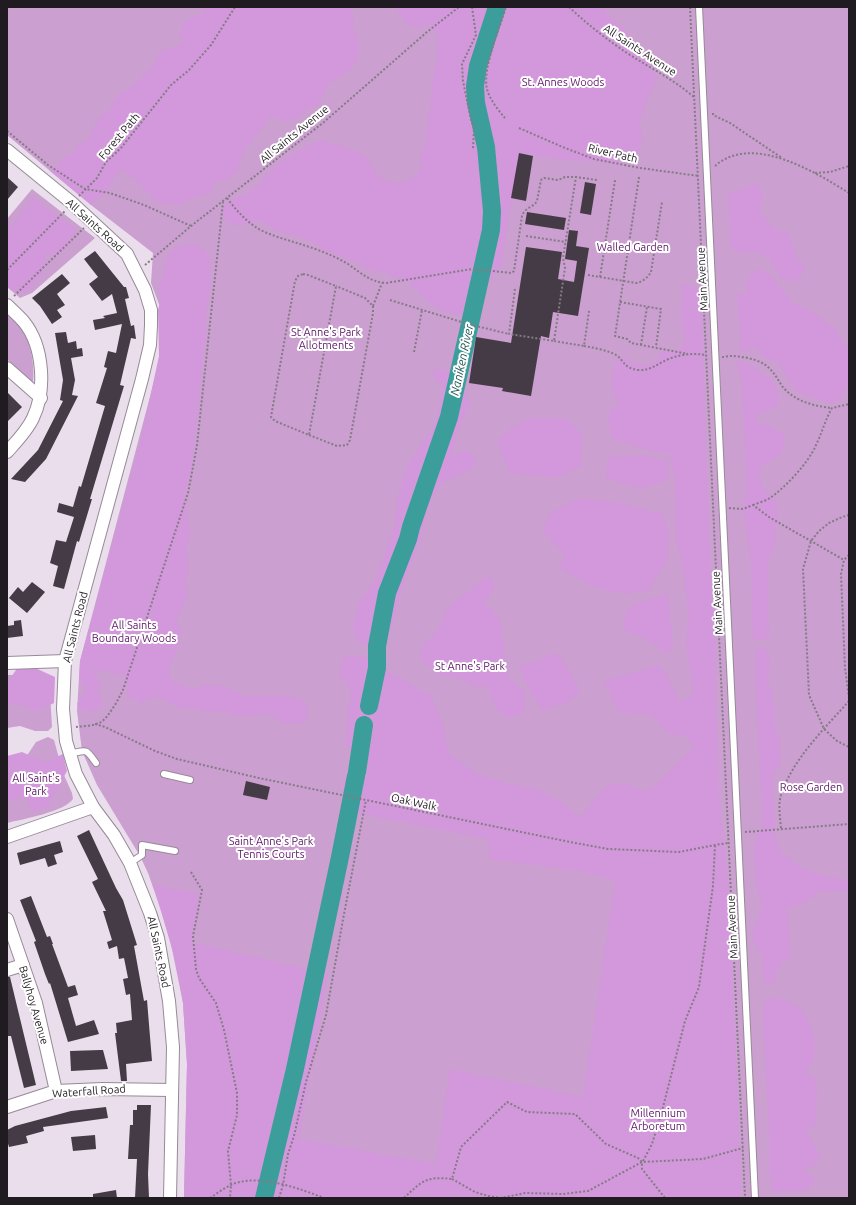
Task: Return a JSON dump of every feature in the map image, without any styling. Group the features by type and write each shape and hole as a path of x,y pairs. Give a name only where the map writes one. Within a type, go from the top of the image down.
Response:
{"street":[{"name":"All Saints Road","path":"7,150 72,203 127,254 145,290 150,310 152,325 150,345 142,379 65,661 63,709 66,741 76,774 93,807 114,835 130,863 150,913 158,938 169,1001 173,1047 170,1198"},
{"path":"7,452 20,438 33,419 41,398 42,370 36,342 25,323 9,302"},
{"path":"7,368 41,398"},
{"path":"7,663 65,661"},
{"path":"7,837 93,807"},
{"name":"Ballyhoy Avenue","path":"7,919 36,1003 56,1091"},
{"path":"7,970 23,965"},
{"name":"Waterfall Road","path":"7,1106 56,1091 102,1089 172,1090"}],"lane":[{"name":"Main Avenue","path":"699,7 755,1198"},
{"path":"69,754 84,750 88,751 96,763"},
{"path":"164,774 190,780"},
{"path":"130,863 142,855 142,845 175,851"}],"path":[{"name":"Forest Path","path":"7,270 97,178 106,162 121,148 171,85 189,70 211,45 235,7"},
{"name":"All Saints Avenue","path":"136,270 154,259 191,226 324,122 427,32 459,7"},
{"path":"472,7 476,35 462,64 463,81 474,128 473,148"},
{"path":"505,118 492,100 487,88 487,76 489,62 506,7"},
{"name":"All Saints Avenue","path":"569,7 591,27 694,96 713,112 713,115 730,123 785,160"},
{"path":"690,7 745,1198"},
{"name":"River Path","path":"520,128 594,159 640,168 707,175"},
{"path":"7,131 48,166 85,189 110,193 191,226"},
{"path":"707,175 715,165 722,160 735,155 764,154 785,160 814,173 849,193"},
{"path":"814,173 830,172 849,166"},
{"path":"227,198 242,216 258,229 328,255 347,264 366,278 382,283 472,269 510,273 514,271 522,216 527,208 536,204 538,201 542,178 558,180 565,177 576,177 597,180"},
{"path":"554,341 565,268 563,258 576,177"},
{"path":"639,177 615,336 627,339 631,344 656,347 690,354 724,357 734,356 751,359 762,363 770,370 792,396 810,404 832,408 849,404"},
{"path":"600,277 615,180"},
{"path":"65,729 102,722 123,690 188,493 197,446 223,202"},
{"path":"588,276 640,282 648,277 651,272 662,202"},
{"path":"9,302 92,221"},
{"path":"526,236 566,242"},
{"path":"373,306 365,298 336,286 308,275 303,274 298,276 295,281 272,411 272,417 275,421 337,446 347,445 350,440 373,306 382,283"},
{"path":"309,435 336,286"},
{"path":"508,334 515,289"},
{"path":"390,300 468,324 508,334 584,346 614,354 628,367 638,370 647,370 669,359 690,354"},
{"path":"620,302 661,308 662,310 656,347"},
{"path":"641,345 647,306"},
{"path":"414,352 422,310"},
{"path":"584,346 589,311"},
{"path":"723,508 743,509 769,499 800,470 809,458 832,408"},
{"path":"753,505 769,517 844,560"},
{"path":"849,515 829,523 819,531 811,541 803,568 809,695 824,729 837,741 849,747"},
{"path":"849,555 844,560 841,574 845,668 849,698"},
{"path":"781,828 779,812 780,796 787,779 801,758 824,729 849,701"},
{"name":"Oak Walk","path":"95,724 105,727 155,751 177,759 347,797 608,849 679,852 738,842"},
{"path":"279,1198 284,1185 288,1154 293,1141 306,1082 326,1014 366,800"},
{"path":"738,832 849,824"},
{"path":"665,1198 642,1169 642,1162 652,1144 685,1021 699,987 713,886 715,845"},
{"path":"191,872 202,890 192,936 196,969 216,1003 224,1030 237,1093 237,1115 228,1151 231,1185 230,1198"},
{"path":"452,1179 461,1146 507,1102 527,1112 574,1114 606,1144 638,1158 642,1162"},
{"path":"404,1198 422,1181 437,1177 452,1179 475,1192 501,1198 525,1193 564,1194 588,1191 642,1162 703,1159 752,1145"},
{"path":"210,1198 231,1185 240,1182 267,1181 299,1188 324,1198"}],"green space":[{"name":"St Anne's Park","path":"7,7 849,7 849,1198 184,1198 187,1064 183,1003 176,963 161,910 148,873 140,856 97,785 82,751 77,711 80,661 161,355 162,312 151,283 153,253 91,205 7,135"},
{"path":"204,7 350,7 354,21 353,29 359,41 359,56 352,68 341,77 328,83 318,105 308,109 297,118 287,122 271,116 244,151 238,171 228,179 215,182 210,192 207,194 189,199 181,205 159,202 136,180 123,171 116,173 112,183 106,191 91,205 50,171 59,164 65,156 73,154 79,144 86,141 102,115 110,110 113,101 134,85 154,65 160,51 183,44 180,34 184,21 202,14"},
{"name":"St. Annes Woods","path":"395,7 601,7 628,32 629,44 643,48 653,55 652,62 647,68 654,72 658,78 648,97 639,123 643,139 639,151 628,159 611,164 594,161 573,161 519,153 501,267 493,275 476,311 465,315 454,314 440,309 428,301 406,280 395,278 385,272 366,269 359,263 324,250 313,242 304,238 277,231 263,222 249,222 238,226 224,220 223,208 227,202 252,191 279,164 298,151 318,141 332,143 362,154 367,158 377,174 389,182 400,183 406,181 421,169 420,159 426,141 437,58 438,39 430,24 418,28 406,24"},
{"path":"757,183 763,194 759,211 775,229 789,234 796,257 805,268 799,279 791,282 781,278 768,257 756,252 746,253 731,249 728,195"},
{"path":"32,189 95,238 32,293 20,298 7,287 7,219"},
{"path":"33,198 77,230 61,254 46,255 43,273 25,293 11,290 7,286 7,231"},
{"name":"All Saints Boundary Woods","path":"192,244 202,248 207,253 211,275 192,467 185,492 185,505 191,534 186,548 188,564 186,580 187,598 179,611 177,620 180,629 179,644 170,663 169,671 171,680 184,687 199,688 204,685 223,685 245,696 268,695 300,698 307,706 308,715 304,721 294,724 282,722 270,715 264,714 238,716 225,712 185,708 173,705 164,699 157,697 146,699 142,704 139,700 129,697 127,694 126,682 123,674 115,674 102,669 95,673 102,684 97,688 101,700 99,708 87,711 79,707 77,704 86,691 85,687 79,681 80,661 141,439 159,356 159,284 163,276 168,255 176,247"},
{"path":"760,269 768,273 794,304 807,309 834,329 848,348 849,377 845,392 833,404 798,392 783,371 779,362 764,357 754,346 748,351 741,351 737,294 747,293 747,285 750,275"},
{"name":"Millennium Arboretum","path":"683,282 701,291 709,544 716,648 715,690 719,795 730,901 741,1198 184,1198 187,1064 183,1003 171,944 153,885 199,894 191,942 328,974 299,1139 436,1164 450,1069 583,1097 615,881 581,871 490,859 488,839 341,810 344,780 366,760 345,745 351,690 339,676 343,658 360,655 431,695 442,722 449,754 479,775 510,784 538,789 561,802 580,817 608,785 630,784 642,790 647,790 654,787 694,747 687,737 667,733 651,715 619,713 604,681 658,665 668,677 679,702 694,694 686,644 689,616 684,575 676,536 675,480 670,454 644,449 613,439 608,423 611,411 619,403 613,393 612,387 612,377 617,360 625,357 635,364 650,364 655,361 661,351 677,353 686,339 681,325"},
{"path":"7,316 15,321 26,336 32,355 33,382 7,359"},
{"path":"736,360 754,366 761,374 769,377 778,392 779,404 768,411 755,415 758,423 767,424 784,435 784,446 781,454 778,457 764,463 759,473 763,488 776,501 778,514 774,545 768,562 768,620 770,631 765,640 753,640 751,557 743,509 747,487 742,381"},
{"path":"437,369 454,372 471,403 459,427 452,455 467,450 476,459 473,468 440,484 430,503 419,543 401,591 396,615 385,641 365,644 357,642 353,627 360,600 375,581 395,524 398,496 407,466 436,423 443,388 432,373"},
{"path":"529,418 567,419 582,434 581,466 558,478 510,473 497,442 506,432"},
{"path":"644,455 669,461 667,480 643,488 605,479 609,457"},
{"path":"579,498 618,503 663,514 669,534 667,560 649,590 626,594 593,587 560,568 564,554 542,530 551,513"},
{"path":"485,577 492,578 494,589 484,602 493,611 501,623 507,675 525,692 524,713 508,718 496,709 487,686 476,687 458,677 443,676 421,661 421,648 438,629 447,609"},
{"path":"668,594 673,647 667,654 644,638 624,630 625,612 636,603"},
{"path":"756,647 767,649 770,658 768,679 769,685 773,691 772,700 775,707 775,728 779,739 781,761 772,777 776,842 786,856 806,870 849,882 849,890 819,892 806,902 787,908 790,950 789,959 780,964 776,972 775,980 769,984 764,982 762,956 751,938 762,907 757,887 754,859 756,836 763,826 755,673"},
{"path":"555,652 563,661 580,690 567,703 542,710 525,682 519,666 543,659"},
{"path":"18,667 33,667 55,677 54,703 37,711 10,702 7,708 7,683"},
{"path":"7,675 46,675 50,693 52,727 48,731 35,731 20,726 7,728"},
{"name":"All Saint's Park","path":"48,737 54,740 63,773 72,793 73,799 61,808 7,823 7,761 25,757 36,742"},
{"name":"All Saint's Park","path":"22,752 45,762 63,754 67,771 48,806 34,811 24,797 7,801 7,756"},
{"path":"769,998 788,1001 803,1012 811,1027 815,1044 813,1061 809,1068 803,1073 813,1075 817,1088 817,1123 806,1131 818,1151 819,1160 815,1166 801,1170 814,1176 814,1182 808,1190 773,1192 769,1171 769,1129 763,1005"}],"building":[{"path":"519,153 533,156 526,201 511,198"},
{"path":"7,177 18,187 7,200"},
{"path":"585,182 596,184 591,215 580,213"},
{"path":"527,212 566,218 564,230 525,224"},
{"path":"569,230 578,231 576,246 589,248 578,316 553,312 549,338 541,336 531,396 502,391 503,388 469,383 476,337 511,343 526,247 562,252 558,279 574,282 577,261 565,259"},
{"path":"95,251 124,287 126,287 129,298 125,299 131,326 134,325 136,339 131,338 120,385 124,386 90,499 92,499 79,542 77,541 64,589 53,586 58,566 50,563 56,540 66,542 74,517 57,512 59,503 73,507 79,486 81,487 105,406 96,403 107,368 104,367 108,351 116,353 122,324 95,330 93,320 105,318 103,316 117,313 112,294 102,301 89,284 98,277 84,259"},
{"path":"62,274 70,283 57,294 65,305 57,310 62,317 52,324 40,306 32,298"},
{"path":"66,332 68,343 76,341 77,349 82,348 83,356 71,358 75,380 72,395 78,396 46,459 25,482 11,479 38,450 63,401 60,400 63,380 55,333"},
{"path":"7,392 22,407 7,422"},
{"path":"32,582 45,592 27,613 9,598 18,587 23,592"},
{"path":"21,620 23,636 7,638 7,626 14,625 14,621"},
{"path":"246,781 270,787 267,800 243,795"},
{"path":"89,830 123,900 137,945 134,946 144,1001 147,1000 152,1061 126,1064 127,1081 121,1081 115,1033 117,1033 116,1023 132,1020 130,994 126,995 123,979 128,978 124,958 119,959 117,946 109,949 107,942 112,940 103,911 106,911 92,882 98,879 77,836"},
{"path":"60,841 63,852 54,855 57,864 48,867 45,858 20,865 17,853"},
{"path":"31,896 47,937 50,936 68,987 75,985 78,995 68,998 76,1026 94,1020 99,1034 68,1042 50,983 49,984 34,942 36,941 20,900"},
{"path":"7,977 10,977 36,1085 24,1088 11,1036 7,1036"},
{"path":"103,1050 108,1069 71,1071 70,1051"},
{"path":"137,1105 151,1105 148,1174 149,1198 135,1198 137,1159 128,1159 130,1125 133,1125 133,1110 137,1110"},
{"path":"106,1107 108,1118 43,1127 44,1131 26,1136 28,1143 9,1147 7,1130 15,1126 71,1111"},
{"path":"95,1135 96,1149 73,1151 71,1137"},
{"path":"116,1190 117,1198 93,1198 93,1194"}],"waterway":[{"name":"Naniken River","path":"369,706 377,668 377,646 387,593 408,539 449,417 491,230 492,211 486,147 476,103 475,86 478,66 497,7"},
{"path":"357,772 364,725"},
{"path":"264,1198 295,1069 356,776"}],"park label":[{"name":"Walled Garden","path":"633,247"},
{"name":"St Anne's Park Allotments","path":"326,338"},
{"name":"Rose Garden","path":"811,787"},
{"name":"Saint Anne's Park Tennis Courts","path":"271,847"}]}
